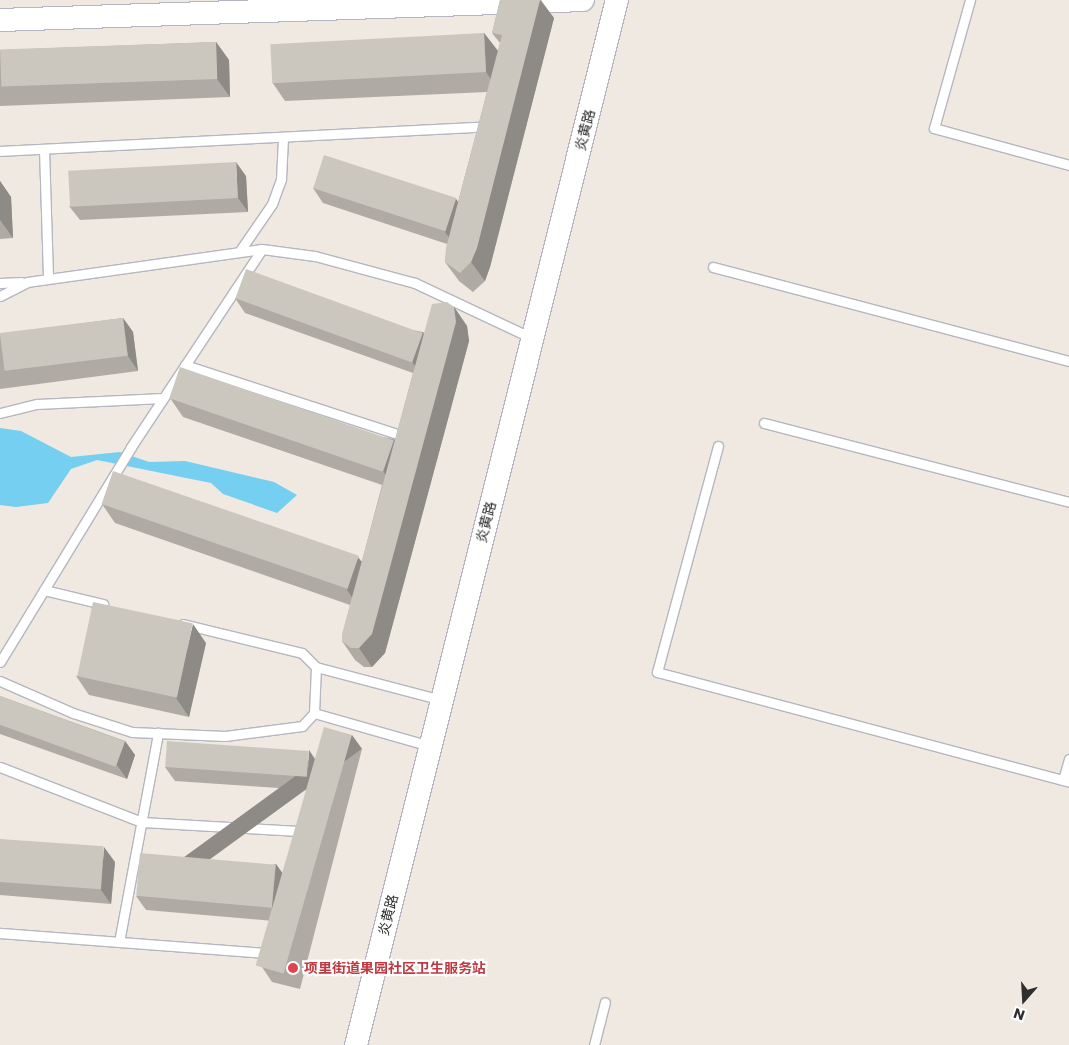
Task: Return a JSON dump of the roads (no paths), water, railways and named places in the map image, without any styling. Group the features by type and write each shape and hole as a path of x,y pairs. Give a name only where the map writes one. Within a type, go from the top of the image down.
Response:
{"street":[{"path":"0,20 583,0"},
{"name":"炎黄路","path":"356,1045 617,0"}],"lane":[{"path":"970,0 934,128 1069,165"},
{"path":"0,151 489,126"},
{"path":"239,252 272,204 282,179 283,138"},
{"path":"44,149 48,278"},
{"path":"0,662 131,447 262,249"},
{"path":"0,283 26,282 262,249 314,256 415,283 532,338"},
{"path":"713,266 1069,361"},
{"path":"0,296 26,282"},
{"path":"185,365 394,433"},
{"path":"0,413 37,404 163,398"},
{"path":"764,423 1069,502"},
{"path":"718,446 657,672 1066,781 1069,759"},
{"path":"44,590 111,606"},
{"path":"168,620 302,653 316,667 442,700"},
{"path":"0,681 73,713 132,732 225,736 302,726 314,713 316,667"},
{"path":"314,713 430,746"},
{"path":"119,942 158,733"},
{"path":"0,767 142,822 299,831"},
{"path":"0,933 268,953"},
{"path":"594,1045 605,1002"}],"water":[{"path":"0,428 21,431 71,457 120,452 149,462 185,461 274,482 297,495 277,513 223,494 211,483 97,460 71,469 48,503 16,507 0,505"}],"place":[{"name":"项里街道果园社区卫生服务站","path":"293,968"}]}
